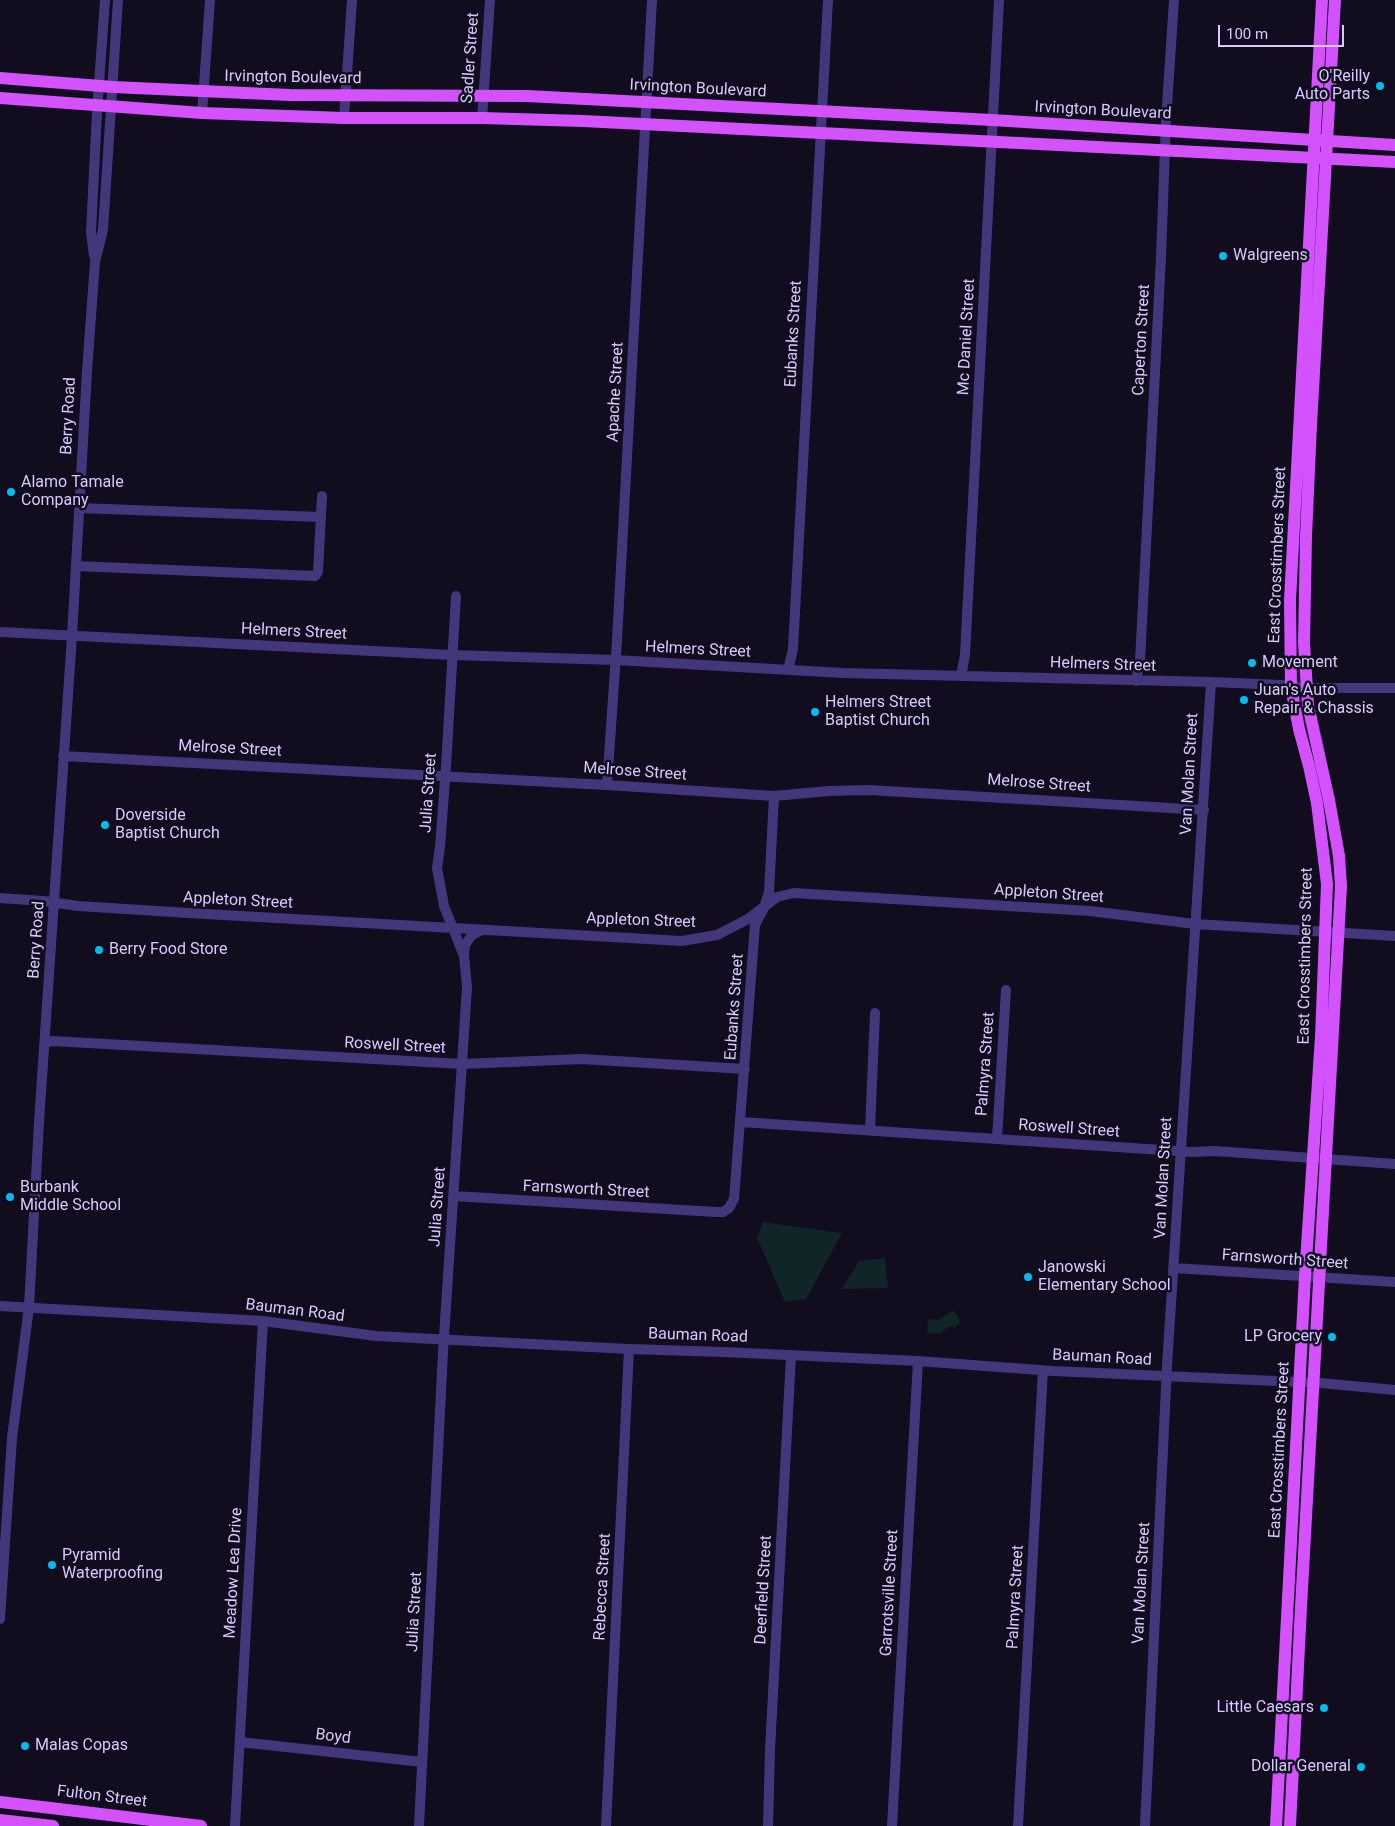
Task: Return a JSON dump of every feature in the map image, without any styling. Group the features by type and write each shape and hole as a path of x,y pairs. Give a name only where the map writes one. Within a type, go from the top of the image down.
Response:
{"main road":[{"name":"East Crosstimbers Street","path":"1300,1499 1313,1383 1326,1158 1327,884 1323,802 1306,688 1300,536 1328,2"},
{"name":"Irvington Boulevard","path":"0,78 113,87 203,91 345,96 484,95 646,102 992,120 1395,145"},
{"path":"372,117 385,102 400,95"},
{"path":"0,98 202,113 344,118 482,118 646,124 1395,162"},
{"name":"East Crosstimbers Street","path":"1290,1826 1289,1716 1300,1499 1300,1382 1305,1276 1312,1158 1325,1063 1339,933 1341,872 1323,802 1299,729 1291,687 1290,600 1300,536"},
{"name":"East Crosstimbers Street","path":"1276,1825 1289,1716"},
{"name":"Fulton Street","path":"0,1802 201,1826"},
{"path":"0,1820 53,1826"},
{"path":"1276,1825 1290,1826"}],"street":[{"name":"Berry Road","path":"95,262 91,232 98,86 105,0"},
{"name":"Berry Road","path":"0,1619 12,1438 29,1307 87,370 95,262 103,230 118,0"},
{"path":"202,113 210,0"},
{"path":"344,118 352,0"},
{"name":"Sadler Street","path":"482,118 490,0"},
{"name":"Apache Street","path":"607,785 616,660 652,0"},
{"name":"Eubanks Street","path":"788,670 794,639 819,133 828,0"},
{"name":"Mc Daniel Street","path":"962,676 999,0"},
{"name":"Caperton Street","path":"1136,681 1140,661 1161,257 1165,131 1174,0"},
{"path":"76,566 312,577 318,572 322,496"},
{"path":"79,508 321,517"},
{"name":"Julia Street","path":"419,1826 443,1340 467,987 464,956 444,906 436,868 440,847 456,596"},
{"name":"Helmers Street","path":"0,632 452,655 616,660 788,670 1211,682 1306,688 1395,688"},
{"name":"Van Molan Street","path":"1144,1826 1167,1376 1211,682"},
{"name":"Melrose Street","path":"64,756 607,785 774,796 828,791 869,790 1188,807 1204,810"},
{"path":"773,894 774,796"},
{"name":"Appleton Street","path":"0,898 78,906 188,913 682,941 717,935 752,922 773,894 794,893 1090,911 1195,924 1395,936"},
{"name":"Eubanks Street","path":"716,1212 723,1212 729,1208 734,1199 745,1069 752,922"},
{"path":"464,956 465,945 472,935 483,929"},
{"name":"Palmyra Street","path":"996,1139 1006,990"},
{"path":"870,1130 875,1013"},
{"name":"Roswell Street","path":"45,1043 52,1041 463,1064 582,1059 745,1069"},
{"name":"Roswell Street","path":"741,1122 1181,1151 1215,1151 1326,1158 1395,1164"},
{"name":"Farnsworth Street","path":"454,1196 716,1212"},
{"name":"Farnsworth Street","path":"1174,1268 1395,1282"},
{"name":"Bauman Road","path":"0,1306 263,1321 354,1334 443,1340 918,1361 1043,1370 1300,1382 1395,1390"},
{"name":"Meadow Lea Drive","path":"235,1826 263,1321"},
{"name":"Rebecca Street","path":"606,1826 629,1349"},
{"name":"Deerfield Street","path":"768,1826 770,1750 791,1356"},
{"name":"Garrotsville Street","path":"892,1826 918,1361"},
{"name":"Palmyra Street","path":"1018,1826 1043,1370"},
{"name":"Boyd","path":"240,1742 422,1762"}],"green space":[{"path":"763,1222 842,1233 806,1299 785,1302 757,1238"},
{"path":"885,1258 888,1288 842,1289 859,1261"},
{"path":"951,1311 954,1311 960,1320 959,1324 954,1328 950,1326 939,1334 927,1333 928,1319 939,1320"}],"place":[{"name":"O'Reilly Auto Parts","path":"1380,86"},
{"name":"Walgreens","path":"1223,256"},
{"name":"Alamo Tamale Company","path":"11,492"},
{"name":"Movement","path":"1252,663"},
{"name":"Juan's Auto Repair & Chassis","path":"1244,700"},
{"name":"Helmers Street Baptist Church","path":"815,712"},
{"name":"Doverside Baptist Church","path":"105,825"},
{"name":"Berry Food Store","path":"99,950"},
{"name":"Burbank Middle School","path":"10,1197"},
{"name":"Janowski Elementary School","path":"1028,1277"},
{"name":"LP Grocery","path":"1332,1337"},
{"name":"Pyramid Waterproofing","path":"52,1565"},
{"name":"Little Caesars","path":"1324,1708"},
{"name":"Malas Copas","path":"25,1746"},
{"name":"Dollar General","path":"1361,1767"}]}
